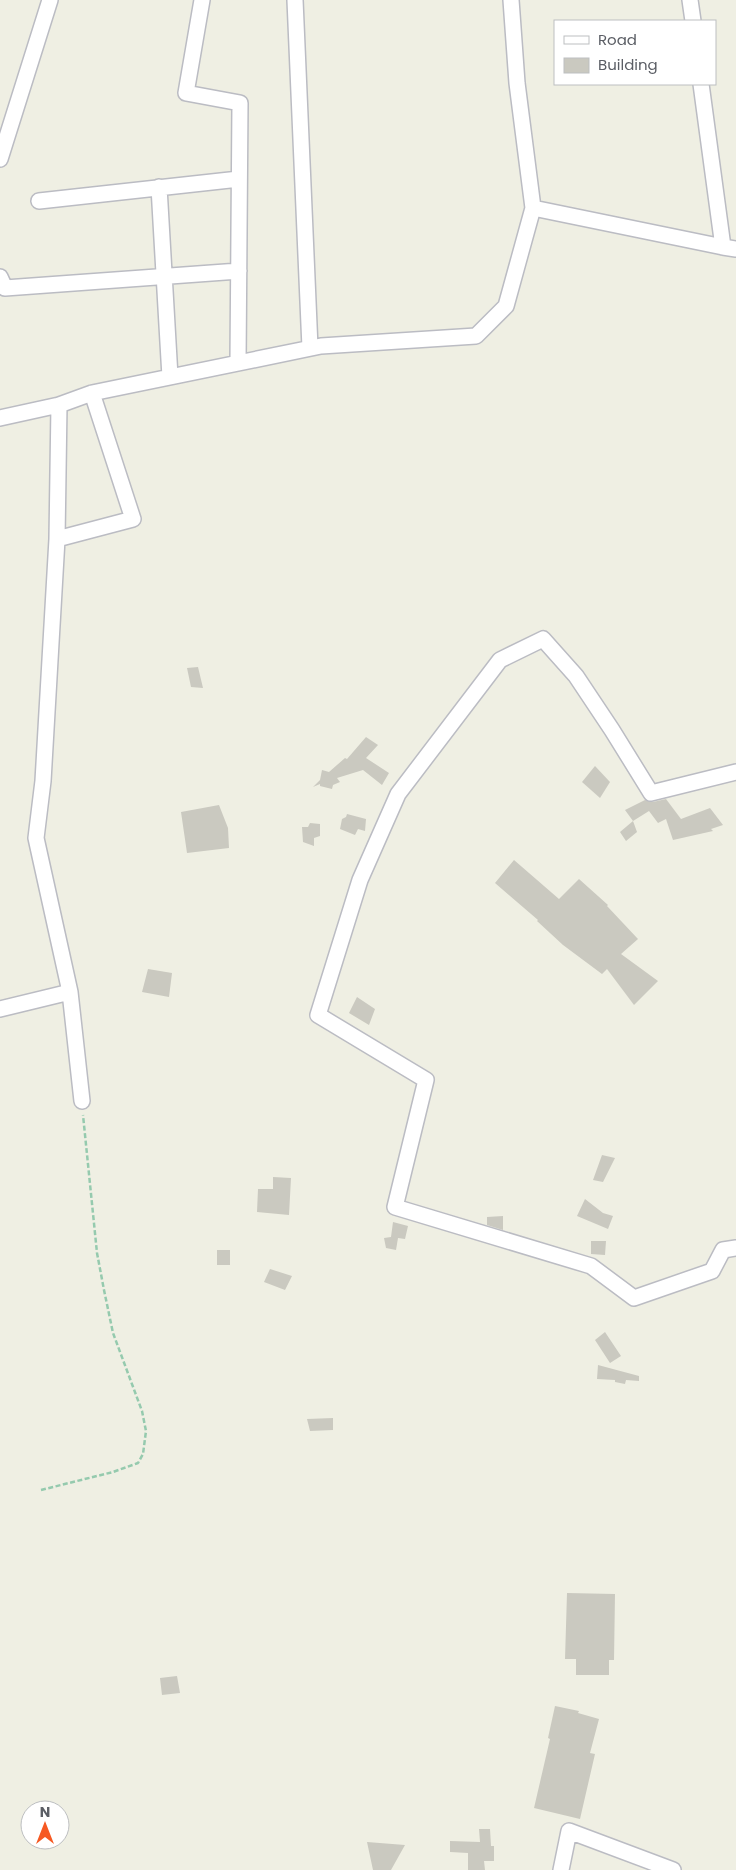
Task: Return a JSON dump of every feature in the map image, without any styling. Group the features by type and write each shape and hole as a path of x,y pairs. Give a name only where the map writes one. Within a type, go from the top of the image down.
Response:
{"street":[{"path":"0,159 50,0"},
{"path":"202,0 186,93 240,103 238,363"},
{"path":"295,0 310,348"},
{"path":"0,418 59,405 92,393 321,346 476,336 506,306 533,208 517,83 511,0"},
{"path":"690,0 693,20"},
{"path":"533,208 730,248 701,85"},
{"path":"40,201 239,179"},
{"path":"159,187 170,377"},
{"path":"0,277 5,288 239,271"},
{"path":"57,538 133,519 92,393"},
{"path":"59,405 57,538 44,781 36,838 70,992 82,1101"},
{"path":"736,772 651,793 576,676 543,639 500,660 398,794 360,880 318,1015 426,1080 395,1207 591,1266 634,1298 712,1271 723,1250 736,1248"},
{"path":"0,1009 70,992"},
{"path":"561,1870 570,1831 673,1870"}],"path":[{"path":"42,1490 114,1472 138,1463 144,1454 146,1431 142,1411 114,1333 97,1253 82,1101"}],"building":[{"path":"198,667 203,688 191,687 187,668"},
{"path":"366,737 378,745 366,758 389,773 382,785 363,770 337,778 340,782 333,785 332,789 320,786 320,784 313,787 320,780 322,770 329,772 345,758 347,759"},
{"path":"595,766 610,782 600,798 582,782"},
{"path":"666,799 681,819 710,808 723,825 711,829 713,831 673,840 666,819 658,823 649,811 633,821 625,810 645,800 653,802"},
{"path":"219,805 228,828 229,848 187,853 181,812"},
{"path":"347,814 366,819 365,831 358,829 355,835 340,829 342,819"},
{"path":"633,821 637,832 626,841 620,832"},
{"path":"310,823 320,824 320,836 314,838 314,846 303,842 302,827 308,827"},
{"path":"514,860 559,899 579,879 608,905 638,939 621,954 658,981 634,1005 607,969 602,974 563,945 538,920 495,883"},
{"path":"148,969 172,973 169,997 142,992"},
{"path":"357,997 375,1009 369,1025 349,1013"},
{"path":"602,1155 615,1158 603,1182 593,1180"},
{"path":"273,1177 291,1178 289,1215 257,1212 258,1189 273,1189"},
{"path":"585,1199 603,1213 613,1216 608,1229 577,1216"},
{"path":"503,1216 503,1230 487,1225 487,1217"},
{"path":"393,1222 408,1226 405,1239 398,1238 396,1250 386,1248 384,1238 391,1237"},
{"path":"591,1241 606,1241 605,1255 591,1254"},
{"path":"217,1250 230,1250 230,1265 217,1265"},
{"path":"270,1269 292,1276 285,1290 264,1282"},
{"path":"605,1332 621,1356 610,1363 595,1340"},
{"path":"598,1365 639,1376 639,1381 626,1380 625,1384 615,1382 615,1380 597,1379"},
{"path":"333,1418 333,1430 310,1431 307,1419"},
{"path":"567,1593 615,1594 614,1660 609,1660 609,1675 576,1675 576,1659 565,1659"},
{"path":"177,1676 180,1693 162,1695 160,1678"},
{"path":"555,1706 579,1711 578,1713 599,1719 590,1753 595,1754 580,1819 534,1808 550,1739 548,1738"},
{"path":"479,1829 490,1829 491,1846 494,1846 494,1861 484,1861 485,1870 468,1870 468,1853 450,1852 450,1841 480,1842"},
{"path":"367,1842 405,1845 391,1870 373,1870"}]}
